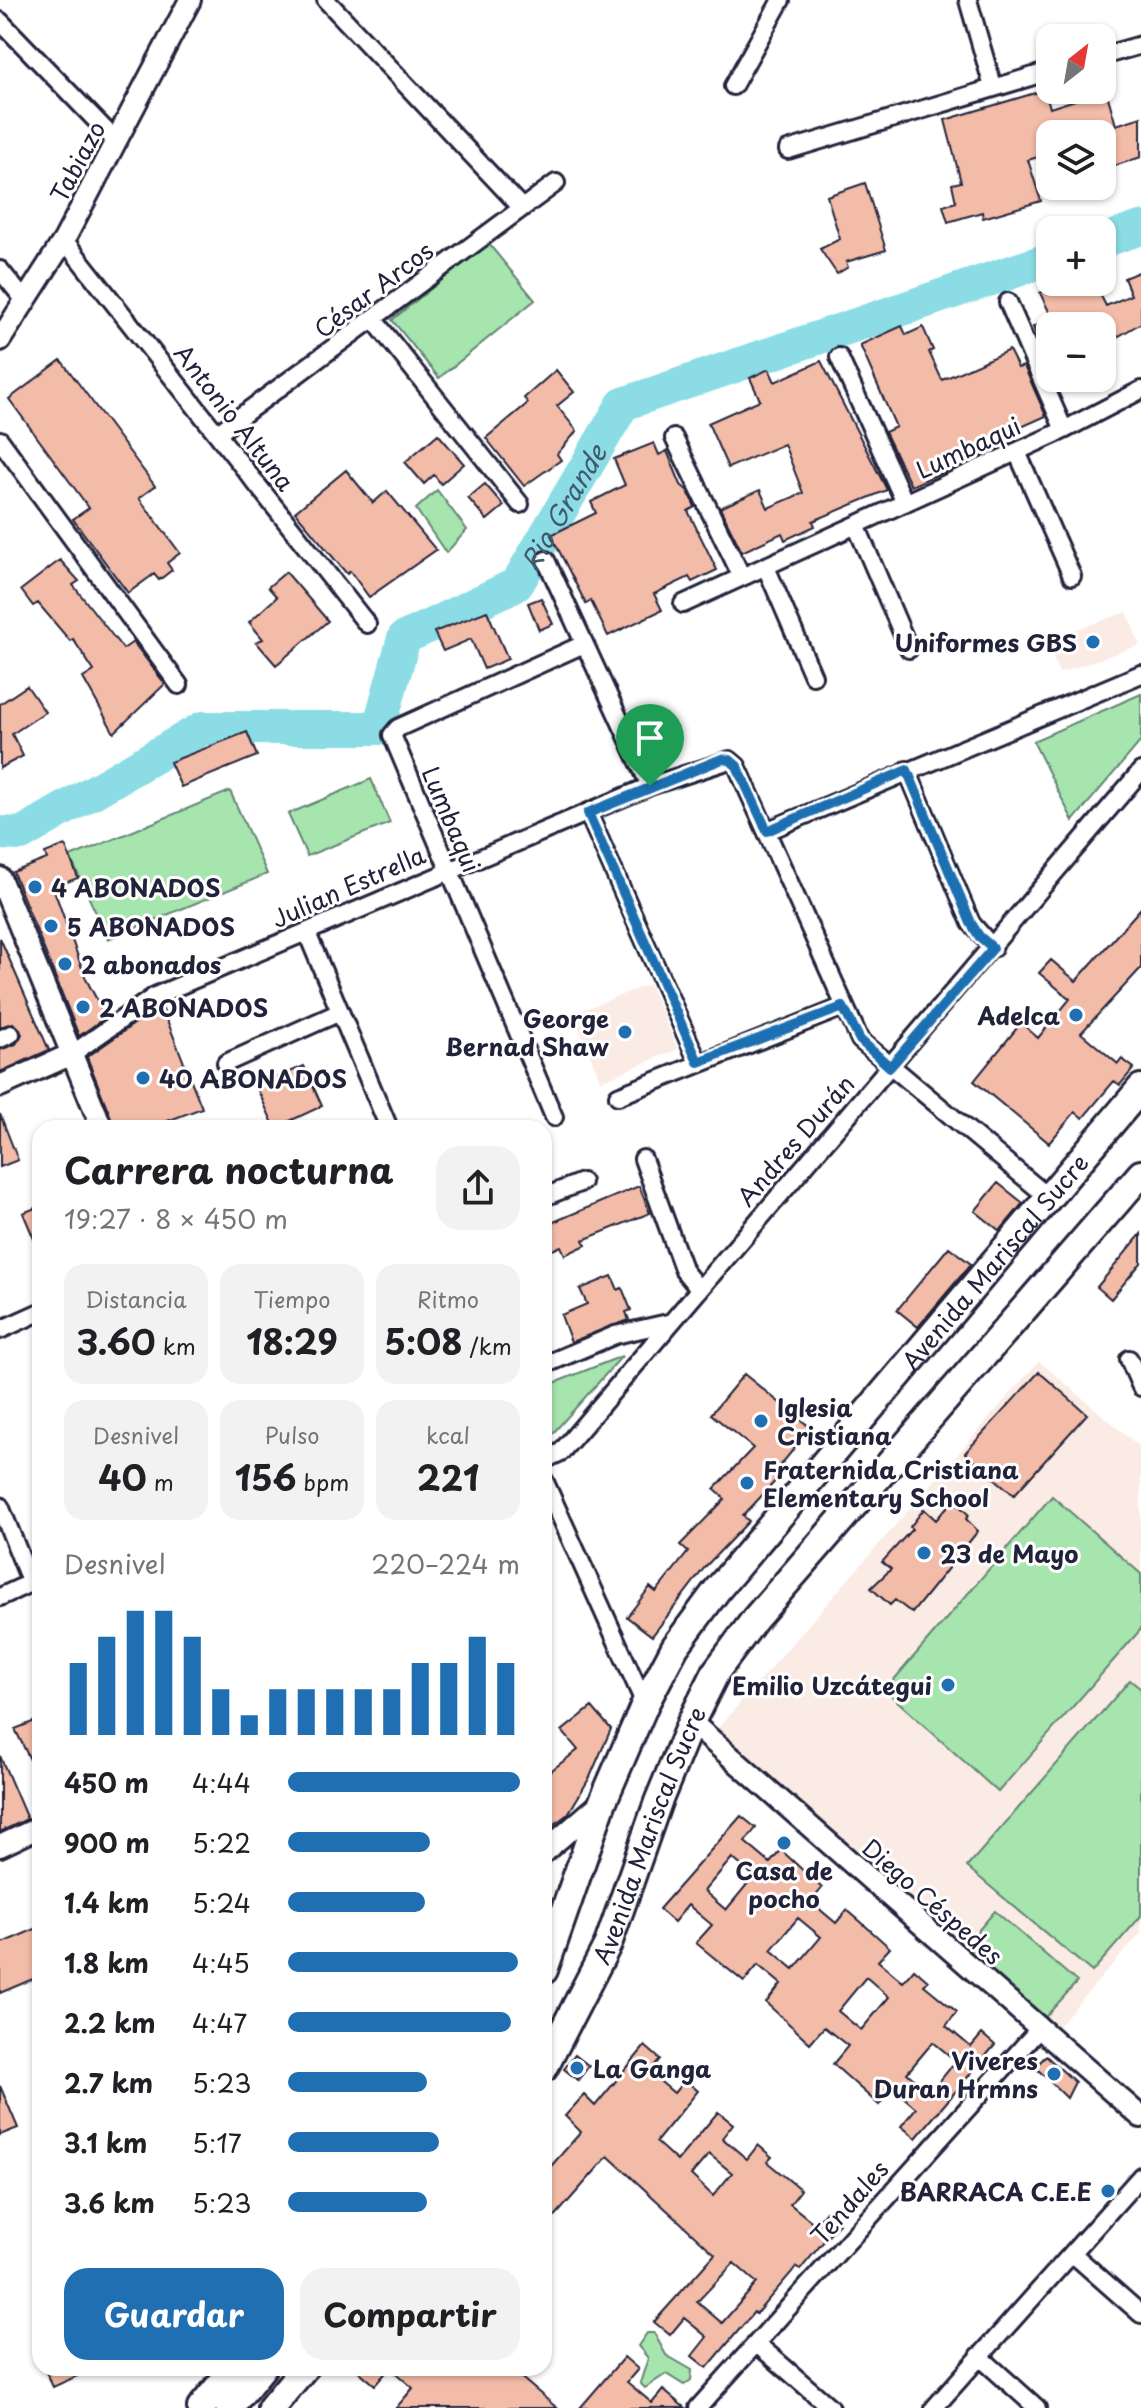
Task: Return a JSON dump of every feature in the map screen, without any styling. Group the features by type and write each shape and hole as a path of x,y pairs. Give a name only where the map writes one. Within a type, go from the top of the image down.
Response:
{"main road":[{"name":"Avenida Mariscal Sucre","path":"552,1947 603,1801 645,1704 675,1647 717,1590 1141,1088"},
{"name":"Avenida Mariscal Sucre","path":"552,2051 608,1944 658,1802 691,1722 717,1670 755,1619 1141,1174"},
{"path":"201,2408 227,2376"},
{"path":"229,2408 255,2376"},
{"path":"271,2408 297,2376"}],"street":[{"name":"Tabiazo","path":"0,340 64,240 190,0"},
{"path":"326,0 521,207"},
{"path":"733,86 781,0"},
{"path":"968,0 993,87"},
{"path":"0,21 116,141"},
{"path":"1116,52 1141,45"},
{"path":"788,150 1036,75"},
{"name":"César Arcos","path":"218,433 556,183"},
{"name":"Antonio Altuna","path":"64,240 367,624"},
{"path":"0,270 26,302"},
{"path":"1008,302 1064,430"},
{"path":"374,320 520,504"},
{"path":"839,357 905,503"},
{"name":"Lumbaqui","path":"683,604 1017,452 1141,390"},
{"path":"674,438 742,577"},
{"path":"0,440 179,685"},
{"path":"1017,452 1072,576"},
{"path":"856,525 909,649"},
{"path":"546,560 650,786"},
{"path":"766,567 813,676"},
{"name":"Lumbaqui","path":"554,1117 392,735 398,728 584,644"},
{"path":"1048,1197 860,1040 767,831 1141,674"},
{"name":"Julian Estrella","path":"0,1086 72,1054 155,996 650,786 730,760 737,766 767,831"},
{"path":"907,770 971,923 979,936 993,948"},
{"name":"Andres Durán","path":"552,1456 561,1452 1141,771"},
{"path":"588,813 698,1062"},
{"path":"0,878 99,1120"},
{"path":"307,933 386,1120"},
{"path":"618,1096 843,1007"},
{"path":"226,1063 340,1012"},
{"path":"643,1159 684,1271 698,1288"},
{"path":"552,1194 582,1182"},
{"path":"0,1330 32,1316"},
{"path":"552,1362 615,1335 668,1323"},
{"path":"1129,1359 1141,1387"},
{"path":"552,1498 645,1704"},
{"path":"0,1506 32,1575"},
{"path":"0,1597 32,1582"},
{"name":"Diego Céspedes","path":"691,1722 1141,2117"},
{"path":"552,1845 603,1801"},
{"path":"0,1846 32,1831"},
{"name":"Tendales","path":"698,2408 1039,2029"},
{"path":"934,2408 1141,2176"},
{"path":"1073,2254 1141,2314"},
{"path":"757,2344 831,2408"},
{"path":"979,2356 1037,2408"}],"shaded area":[{"name":"Uniformes GBS","path":"1127,612 1140,645 1059,673 1046,640"},
{"name":"George Bernad Shaw","path":"649,984 678,1049 601,1081 573,1014"},
{"name":"Emilio Uzcátegui","path":"1039,1361 1141,1448 1141,1933 1050,2035 713,1734"}],"green space":[{"path":"488,243 535,300 439,378 392,320"},
{"path":"437,490 467,530 446,553 416,509"},
{"path":"1141,694 1141,741 1073,821 1033,741"},
{"path":"371,779 390,823 307,856 288,814"},
{"path":"230,791 267,874 108,939 70,857"},
{"path":"622,1356 552,1434 552,1384"},
{"path":"1052,1496 1141,1574 1141,1629 998,1792 885,1690"},
{"path":"1130,1680 1141,1689 1141,1916 1092,1972 967,1867"},
{"path":"995,1911 1077,1982 1040,2023 959,1953"},
{"path":"647,2333 654,2333 666,2355 692,2370 691,2380 684,2385 666,2374 645,2388 640,2383 648,2358 638,2346"}],"building":[{"path":"1036,93 1036,104 1049,104 1050,108 1062,104 1110,104 1115,120 1036,120 1036,158 1028,160 1036,185 1036,200 1041,201 983,218 982,212 948,222 943,206 956,202 952,184 961,182 945,120"},
{"path":"1141,117 1141,157 1116,165 1116,125"},
{"path":"865,183 886,250 846,262 848,267 837,274 820,249 840,239 827,196"},
{"path":"1141,271 1141,323 1116,338 1116,312 1049,312 1041,296 1101,296 1106,306 1131,295 1124,278"},
{"path":"902,326 906,335 923,327 933,350 929,352 942,380 1009,350 1018,368 1024,366 1046,416 981,445 985,454 911,486 885,432 896,427 860,345"},
{"path":"61,360 155,486 139,498 180,553 167,563 172,570 159,580 154,574 128,593 73,519 89,508 9,399"},
{"path":"821,361 887,490 813,521 815,526 785,540 782,533 742,552 720,508 760,490 768,508 803,493 784,444 728,468 708,423 760,400 750,378 769,369 775,382"},
{"path":"556,370 574,392 557,406 577,431 557,454 561,460 524,486 486,438 528,403 524,398"},
{"path":"438,434 464,464 441,484 434,475 424,484 405,462"},
{"path":"654,443 659,455 667,451 681,485 688,491 695,507 688,511 717,570 692,582 689,577 654,594 662,610 608,636 591,601 586,604 551,535 596,513 591,502 625,485 614,459"},
{"path":"346,470 373,503 387,491 436,550 369,597 350,571 347,574 295,512"},
{"path":"485,484 504,506 487,520 468,498"},
{"path":"60,560 79,581 73,585 123,649 133,642 165,684 114,733 83,678 94,671 73,639 70,641 38,603 33,606 21,590"},
{"path":"286,572 328,621 276,665 256,642 263,639 249,622 277,597 268,587"},
{"path":"541,598 553,624 539,630 528,603"},
{"path":"487,611 508,659 484,669 471,639 443,651 434,632"},
{"path":"27,686 45,712 12,734 23,756 0,768 0,704"},
{"path":"247,732 257,756 181,787 170,762"},
{"path":"65,845 78,878 53,887 86,979 106,1017 79,1036 13,872 47,859 45,853"},
{"path":"1141,908 1141,968 1081,1033 1118,1064 1122,1059 1134,1068 1120,1085 1114,1081 1083,1118 1075,1112 1049,1143 974,1081 1021,1023 1038,1038 1070,999 1039,973 1051,960 1076,981"},
{"path":"0,938 49,1050 0,1072 0,1050 16,1044 22,1034 13,1023 0,1027"},
{"name":"40 ABONADOS","path":"161,1005 202,1108 170,1120 112,1120 87,1057"},
{"path":"304,1066 322,1106 292,1120 271,1120 256,1086"},
{"path":"0,1114 18,1160 0,1167"},
{"path":"998,1183 1023,1203 1000,1231 975,1211"},
{"path":"639,1186 650,1213 583,1240 586,1245 565,1255 561,1246 552,1250 552,1223"},
{"path":"32,1209 32,1234 23,1213"},
{"path":"1141,1234 1141,1263 1111,1299 1097,1287"},
{"path":"949,1247 971,1264 918,1327 897,1310"},
{"path":"612,1276 618,1290 622,1288 631,1310 626,1312 629,1320 571,1342 561,1315 587,1304 580,1289"},
{"path":"1039,1372 1087,1414 1014,1495 965,1453"},
{"path":"744,1374 811,1428 774,1473 779,1477 743,1516 749,1521 705,1567 652,1636 627,1617 650,1587 656,1592 688,1552 680,1545 725,1499 714,1489 753,1448 711,1414"},
{"path":"953,1500 969,1515 966,1519 978,1531 912,1613 895,1600 890,1605 871,1588 891,1569 882,1562 912,1529 910,1527 924,1509 936,1520"},
{"path":"592,1707 611,1729 590,1777 568,1814 552,1826 552,1770 578,1750 562,1731"},
{"path":"32,1722 32,1764 15,1729"},
{"path":"0,1756 27,1819 0,1832"},
{"path":"741,1816 756,1828 745,1842 770,1863 781,1850 822,1888 811,1902 836,1923 847,1910 860,1921 890,1948 878,1961 903,1982 914,1969 928,1981 924,1985 957,2012 946,2026 971,2047 982,2034 995,2045 916,2138 901,2126 916,2108 893,2088 879,2105 833,2064 848,2046 824,2027 810,2043 766,2003 781,1984 758,1965 744,1982 696,1943 712,1925 688,1905 674,1922 659,1909","holes":["732,1858 754,1876 726,1910 704,1891","798,1918 821,1937 794,1969 771,1950","866,1977 889,1997 861,2030 838,2011","933,2042 956,2061 930,2093 907,2073"]},
{"path":"32,1930 32,1979 0,1993 0,1944"},
{"path":"645,2046 660,2059 649,2072 674,2093 685,2080 698,2091 656,2142 677,2161 718,2112 733,2124 722,2138 747,2159 758,2145 772,2157 767,2162 801,2190 790,2204 815,2224 826,2211 839,2223 800,2270 796,2267 756,2314 754,2312 707,2368 692,2356 707,2337 684,2318 670,2335 654,2322 715,2254 608,2156 552,2220 552,2165 581,2132 565,2116 584,2095 595,2106","holes":["709,2154 732,2173 713,2196 691,2175","734,2263 757,2283 722,2323 697,2302"]},
{"name":"La Ganga","path":"575,2055 589,2066 578,2080 564,2069"},
{"name":"Viveres Duran Hrmns","path":"1046,2056 1075,2082 1067,2098 1035,2067"},
{"path":"0,2086 18,2128 0,2135"},
{"path":"624,2357 638,2369 627,2382 652,2403 663,2390 685,2408 580,2408"},
{"path":"48,2376 77,2376 53,2387"},
{"path":"364,2376 383,2376 375,2385"},
{"path":"399,2376 519,2376 557,2408 396,2408 413,2388"}],"waterway":[{"name":"Rio Grande","path":"1116,236 1141,228"},
{"name":"Rio Grande","path":"0,833 21,834 203,728 379,728 404,638 517,584 623,404 1036,264"}],"place":[{"name":"Uniformes GBS","path":"1093,642"},
{"name":"4 ABONADOS","path":"35,887"},
{"name":"5 ABONADOS","path":"51,926"},
{"name":"2 abonados","path":"65,964"},
{"name":"2 ABONADOS","path":"83,1007"},
{"name":"Adelca","path":"1076,1015"},
{"name":"George Bernad Shaw","path":"625,1032"},
{"name":"40 ABONADOS","path":"143,1078"},
{"name":"Iglesia Cristiana","path":"761,1421"},
{"name":"Fraternida Cristiana Elementary School","path":"747,1483"},
{"name":"23 de Mayo","path":"924,1553"},
{"name":"Emilio Uzcátegui","path":"948,1685"},
{"name":"Casa de pocho","path":"784,1843"},
{"name":"La Ganga","path":"577,2068"},
{"name":"Viveres Duran Hrmns","path":"1054,2074"},
{"name":"BARRACA C.E.E","path":"1108,2191"}],"route":[{"path":"722,759 730,760 737,766 767,831 907,770 971,923 979,936 993,948 890,1067 860,1040 843,1007 698,1062 588,813 650,786 722,759"}]}
